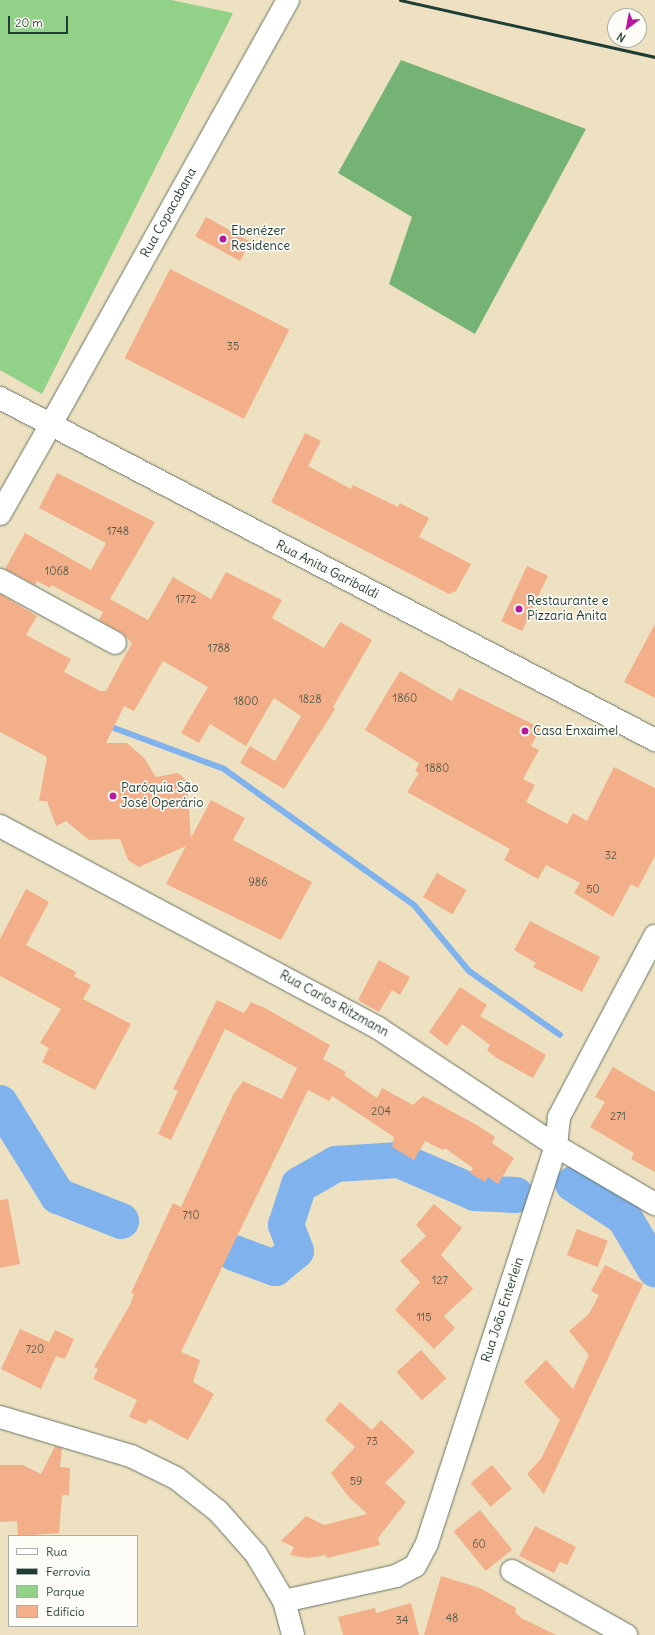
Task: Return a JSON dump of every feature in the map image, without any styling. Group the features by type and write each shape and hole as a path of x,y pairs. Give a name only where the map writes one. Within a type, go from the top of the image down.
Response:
{"street":[{"name":"Rua Copacabana","path":"0,514 288,0"},
{"name":"Rua Anita Garibaldi","path":"0,398 50,426 655,740"},
{"path":"0,580 115,642"},
{"name":"Rua Carlos Ritzmann","path":"0,826 378,1028 556,1146 655,1204"},
{"name":"Rua João Enterlein","path":"284,1601 396,1576 415,1566 427,1543 556,1146 559,1117 655,936"},
{"path":"0,1417 131,1456 176,1478 218,1511 251,1548 284,1601 292,1635"},
{"path":"512,1571 626,1635"}],"green space":[{"path":"0,0 171,0 233,13 42,394 0,370"},
{"path":"401,60 586,129 475,334 389,284 412,217 338,173"}],"building":[{"name":"Ebenézer Residence","path":"206,217 251,242 240,261 195,236"},
{"path":"170,269 289,330 244,419 125,358"},
{"path":"305,433 321,441 308,466 351,489 353,485 398,507 400,503 429,518 419,537 471,564 456,591 449,594 271,502"},
{"path":"57,473 155,522 110,599 148,620 173,577 211,599 226,572 282,600 272,618 324,648 340,622 372,640 333,707 335,709 284,789 240,763 250,746 275,761 301,716 274,698 246,746 210,724 199,743 181,733 208,687 163,661 134,711 124,706 106,743 127,743 144,758 156,777 178,773 187,781 191,838 211,800 245,818 233,840 312,882 281,940 166,884 186,846 139,867 128,860 120,839 89,840 66,821 56,826 47,801 39,801 47,757 0,732 0,594 37,616 26,635 71,659 64,672 100,691 106,691 132,643 121,632 99,620 103,612 51,585 50,588 37,581 35,585 5,569 25,533 91,570 106,543 39,508"},
{"name":"Restaurante e Pizzaria Anita","path":"527,566 548,576 522,631 501,621"},
{"path":"655,624 655,698 624,682"},
{"path":"400,671 452,701 459,688 541,728 531,746 539,750 523,779 535,785 526,802 567,824 573,813 587,821 614,767 655,788 655,856 638,888 631,884 613,917 574,893 580,883 546,865 538,879 504,860 510,849 407,792 419,773 415,771 419,763 365,730"},
{"path":"437,873 466,890 452,914 423,897"},
{"path":"26,889 49,902 26,945 76,972 74,976 91,985 83,999 131,1024 95,1090 42,1062 49,1048 40,1043 61,1009 0,976 0,939"},
{"path":"530,921 600,957 582,992 533,967 536,963 514,950"},
{"path":"379,960 410,977 400,995 392,990 379,1012 358,1000"},
{"path":"460,987 487,1005 480,1016 546,1055 533,1078 495,1057 487,1050 490,1045 462,1024 447,1046 429,1032"},
{"path":"217,1000 244,1013 251,1002 265,1008 330,1045 323,1059 346,1072 344,1075 377,1098 382,1088 413,1105 423,1096 477,1125 495,1137 492,1143 514,1158 498,1184 488,1177 485,1182 470,1173 473,1168 445,1148 443,1150 425,1141 414,1160 392,1147 394,1137 367,1119 332,1096 329,1101 308,1090 181,1352 200,1360 193,1382 214,1394 188,1440 149,1419 146,1424 129,1417 137,1400 93,1379 98,1369 94,1367 130,1305 134,1294 131,1293 173,1203 181,1207 233,1095 243,1081 282,1099 297,1068 225,1029 171,1140 158,1134 178,1091 173,1089"},
{"path":"613,1067 655,1092 655,1172 631,1159 634,1153 590,1127 605,1102 595,1097"},
{"path":"8,1199 20,1264 0,1268 0,1200"},
{"path":"434,1204 462,1228 441,1255 473,1289 444,1316 455,1328 434,1349 395,1310 420,1282 400,1261 426,1236 416,1225"},
{"path":"577,1229 608,1241 598,1267 567,1255"},
{"path":"605,1265 643,1284 544,1494 527,1474 541,1459 560,1420 524,1382 546,1360 573,1389 589,1355 569,1331 589,1314 599,1295 591,1291"},
{"path":"20,1329 49,1342 55,1330 74,1339 65,1359 56,1356 41,1389 1,1369"},
{"path":"421,1350 446,1378 422,1400 396,1372"},
{"path":"340,1402 372,1430 381,1420 415,1452 385,1483 406,1502 378,1538 380,1545 327,1558 326,1555 308,1558 290,1555 294,1547 281,1541 306,1516 324,1525 367,1514 347,1495 331,1473 355,1447 325,1420"},
{"path":"55,1446 62,1448 60,1467 70,1468 69,1495 62,1495 59,1533 18,1535 17,1521 0,1522 0,1465 23,1465 41,1474"},
{"path":"492,1465 512,1489 490,1507 471,1483"},
{"path":"480,1510 512,1550 486,1571 454,1531"},
{"path":"535,1526 576,1547 567,1565 560,1562 554,1573 519,1556"},
{"path":"441,1576 480,1588 516,1608 515,1612 521,1618 556,1635 424,1635"},
{"path":"411,1603 419,1635 343,1635 338,1617 375,1608 376,1613"}],"waterway":[{"path":"106,725 224,769 414,905 469,971 560,1035"},
{"path":"0,1103 58,1196 121,1221"},
{"path":"234,1253 275,1268 296,1251 286,1225 299,1185 336,1164 399,1160 475,1193 516,1195"},
{"path":"573,1184 624,1217 655,1269"}],"railway":[{"path":"400,0 655,57"}],"place":[{"name":"Ebenézer Residence","path":"223,239"},
{"name":"Restaurante e Pizzaria Anita","path":"519,609"},
{"name":"Casa Enxaimel","path":"525,731"},
{"name":"Paróquia São José Operário","path":"113,796"}]}
